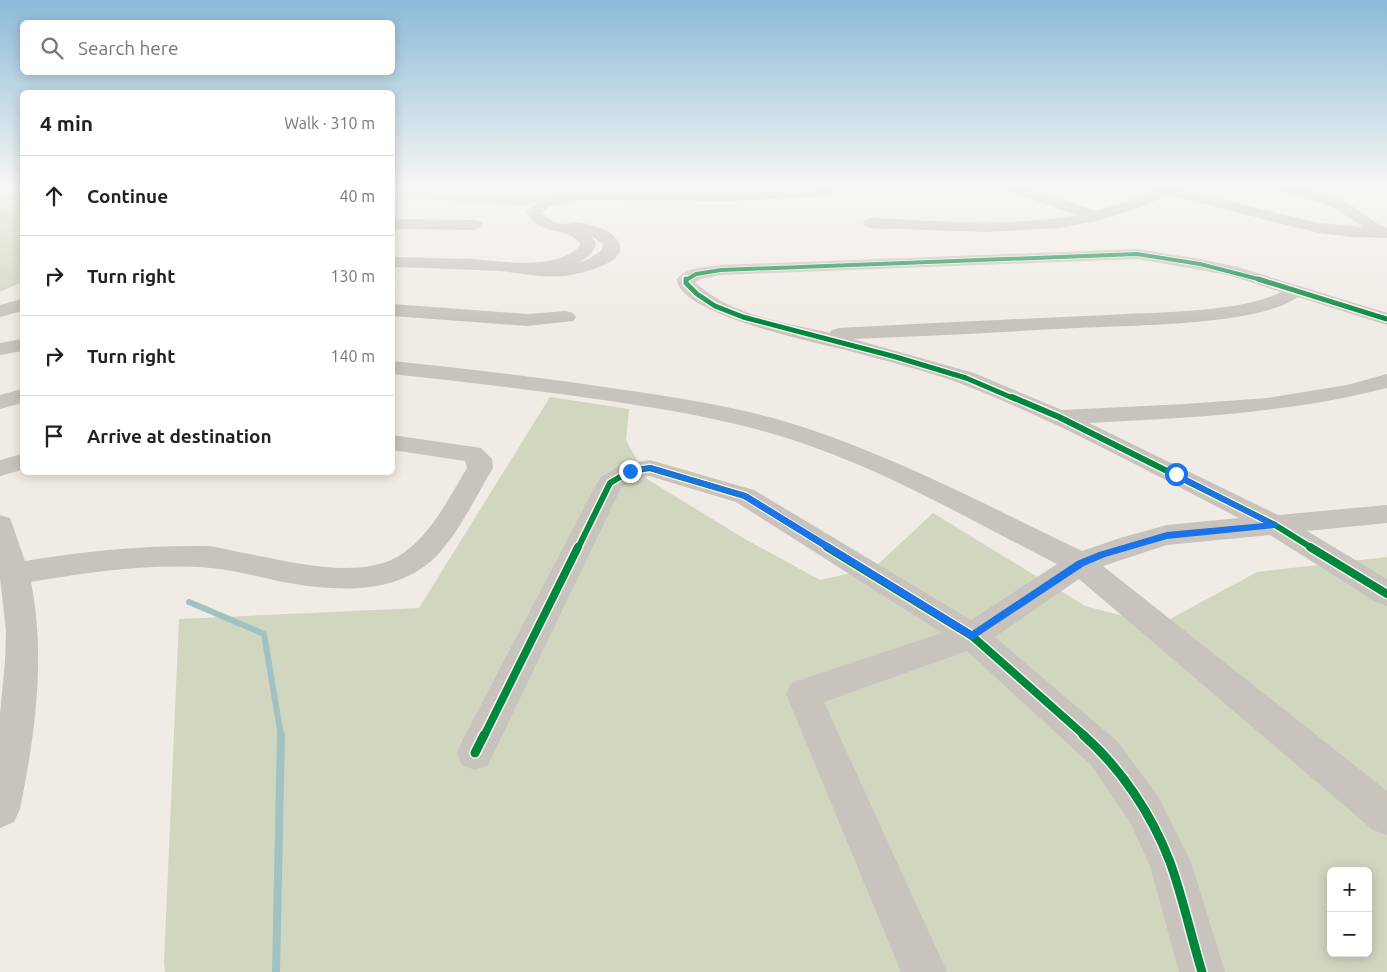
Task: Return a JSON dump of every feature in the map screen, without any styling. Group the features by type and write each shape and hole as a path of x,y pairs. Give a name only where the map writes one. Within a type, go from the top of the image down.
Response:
{"street":[{"path":"522,268 563,262 575,258 588,248 588,243 580,234 572,231"},
{"path":"395,262 522,268 547,271 570,270 584,267 605,258 612,248 611,242 605,236 593,231"},
{"path":"1356,231 1385,234"},
{"path":"1387,319 1296,290 1200,264 1137,254 721,270 696,274 686,279 686,282 697,294 714,306 743,317 896,357 966,378 1059,417 1275,525 1387,594"},
{"path":"811,336 1157,318 1228,312 1269,304 1296,290"},
{"path":"0,310 20,305"},
{"path":"395,310 528,320 566,317"},
{"path":"0,349 20,344"},
{"path":"395,367 494,378 663,402 731,415 800,434 893,470 1080,563 1387,816"},
{"path":"1059,417 1250,406 1315,397 1387,381"},
{"path":"0,402 20,397"},
{"path":"14,574 106,560 141,557 210,557 346,580 369,578 388,573 406,565 433,543 480,468 479,459 472,454 395,442"},
{"path":"0,468 20,463"},
{"path":"474,753 610,483 630,471 650,468 745,496 972,636 1104,753 1144,809 1170,862 1202,972"},
{"path":"924,972 804,694 972,636 1080,563 1102,554 1167,536 1387,514"},
{"path":"0,526 14,574 20,613 21,682 10,770 0,809"}],"green space":[{"path":"0,231 20,231 20,283 0,292"},
{"path":"550,397 629,409 626,440 647,479 745,539 820,580 874,568 933,513 1085,606 1159,625 1257,572 1387,557 1387,972 165,972 179,619 419,608"}],"waterway":[{"path":"189,602 264,634 281,736"},
{"path":"276,972 281,736"}],"cycle path":[{"path":"1387,319 1232,271 1137,254 721,270 696,274 686,279 686,283 697,294 715,306 743,317 896,357 966,378 1059,417 1275,525 1387,594"},
{"path":"475,753 610,483 630,471 650,468 745,496 972,636 1104,753 1144,809 1170,862 1202,972"}],"route":[{"path":"630,471 650,468 745,496 972,636 1080,563 1102,554 1167,536 1275,525 1176,474"}]}
